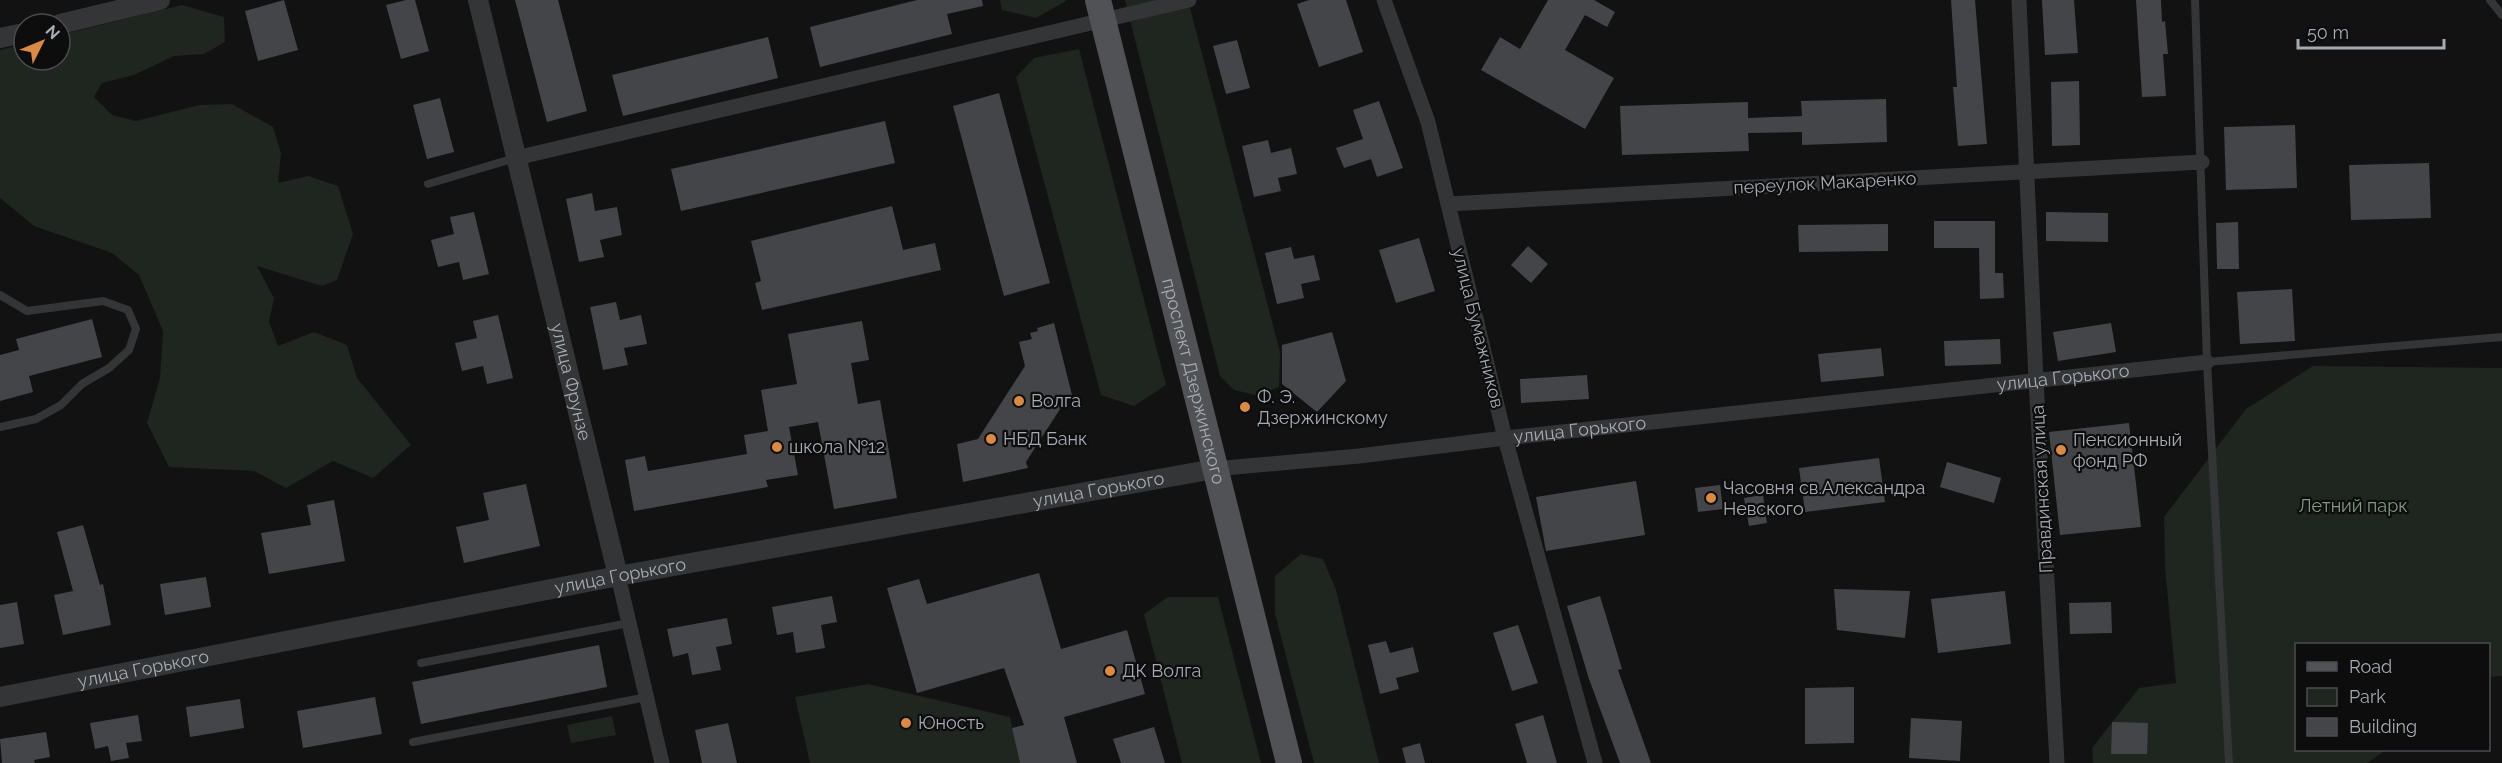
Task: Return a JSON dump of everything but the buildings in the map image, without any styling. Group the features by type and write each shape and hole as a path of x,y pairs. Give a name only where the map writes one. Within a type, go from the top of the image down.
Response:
{"main road":[{"name":"проспект Дзержинского","path":"1101,10 1289,763"}],"street":[{"path":"72,21 160,0"},
{"name":"улица Фрунзе","path":"478,0 662,763"},
{"path":"516,158 1101,10 1189,0"},
{"name":"улица Бумажников","path":"1384,0 1428,122 1505,438 1595,763"},
{"name":"Правдинская улица","path":"2019,0 2036,380 2057,763"},
{"name":"переулок Макаренко","path":"1448,204 2202,162"},
{"name":"улица Горького","path":"0,698 618,576 1214,470 2207,362"}],"lane":[{"path":"2195,0 2207,362 2229,763"},
{"path":"2490,0 2502,15"},
{"path":"428,184 516,158"},
{"path":"0,295 27,311 103,301 128,310 136,329 129,350 109,368 82,384 61,405 36,419 0,427"},
{"path":"2207,362 2502,337"},
{"path":"421,663 629,623"},
{"path":"413,742 647,698"}],"green space":[{"path":"1000,0 1066,1 1036,18 1002,10"},
{"path":"1125,0 1188,0 1280,352 1279,387 1259,396 1234,390 1220,376"},
{"path":"182,5 224,17 225,42 204,54 174,56 134,75 102,83 94,97 112,115 136,121 199,105 232,104 273,127 281,153 278,183 308,176 338,186 353,234 337,280 322,286 257,266 274,298 269,322 278,346 314,332 347,345 357,378 411,445 373,478 333,461 286,488 254,471 169,467 147,423 160,378 163,331 139,275 112,253 34,226 0,198 0,50 12,47 12,72 72,72 72,32"},
{"path":"1079,49 1166,385 1134,406 1101,395 1016,77 1034,58"},
{"name":"Летний парк","path":"2313,366 2502,368 2502,676 2490,677 2490,643 2295,643 2295,751 2385,751 2367,763 2093,763 2092,748 2139,688 2176,683 2165,567 2164,517 2246,409"},
{"path":"1301,554 1323,559 1336,590 1379,763 1314,763 1275,614 1275,576"},
{"path":"1168,597 1218,597 1261,763 1182,763 1144,614"},
{"name":"Юность","path":"868,684 1010,717 1020,763 810,763 795,697"},
{"path":"612,716 616,735 571,743 567,725"}],"place":[{"name":"Волга","path":"1019,401"},
{"name":"Ф. Э. Дзержинскому","path":"1245,407"},
{"name":"НБД Банк","path":"991,439"},
{"name":"школа №12","path":"777,447"},
{"name":"Пенсионный фонд РФ","path":"2061,450"},
{"name":"Часовня св.Александра Невского","path":"1711,498"},
{"name":"ДК Волга","path":"1110,671"},
{"name":"Юность","path":"906,723"}]}
